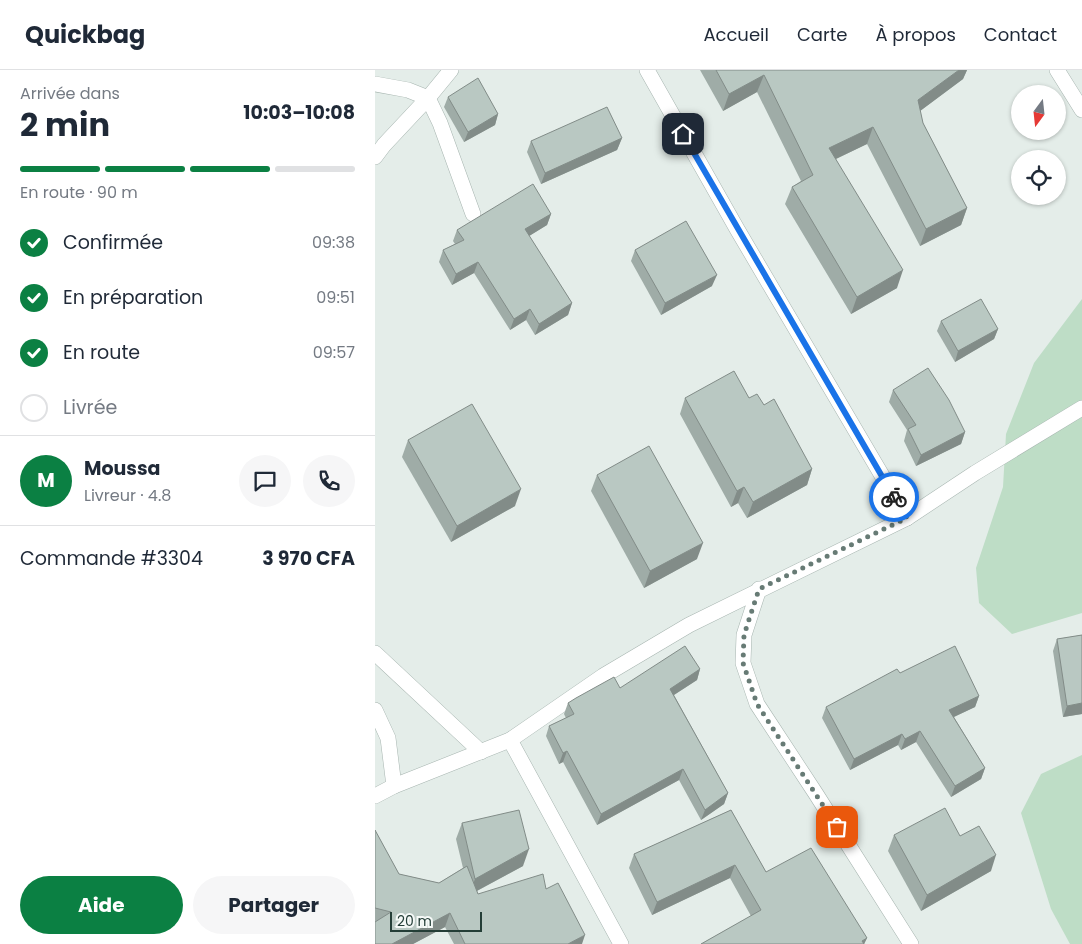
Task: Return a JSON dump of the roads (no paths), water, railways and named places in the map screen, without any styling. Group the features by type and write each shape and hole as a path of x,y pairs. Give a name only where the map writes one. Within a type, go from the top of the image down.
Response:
{"street":[{"path":"375,157 383,145 428,98 451,70"},
{"path":"647,70 732,221 907,518"},
{"path":"1057,70 1082,110"},
{"path":"375,84 408,90 428,98 440,123 473,214"},
{"path":"375,796 394,786 509,740 603,676 689,625 907,518 975,473 1082,408"},
{"path":"759,589 744,635 743,663 757,704 911,944"},
{"path":"375,653 481,752"},
{"path":"375,710 388,738 394,786"},
{"path":"509,740 621,944"}]}
